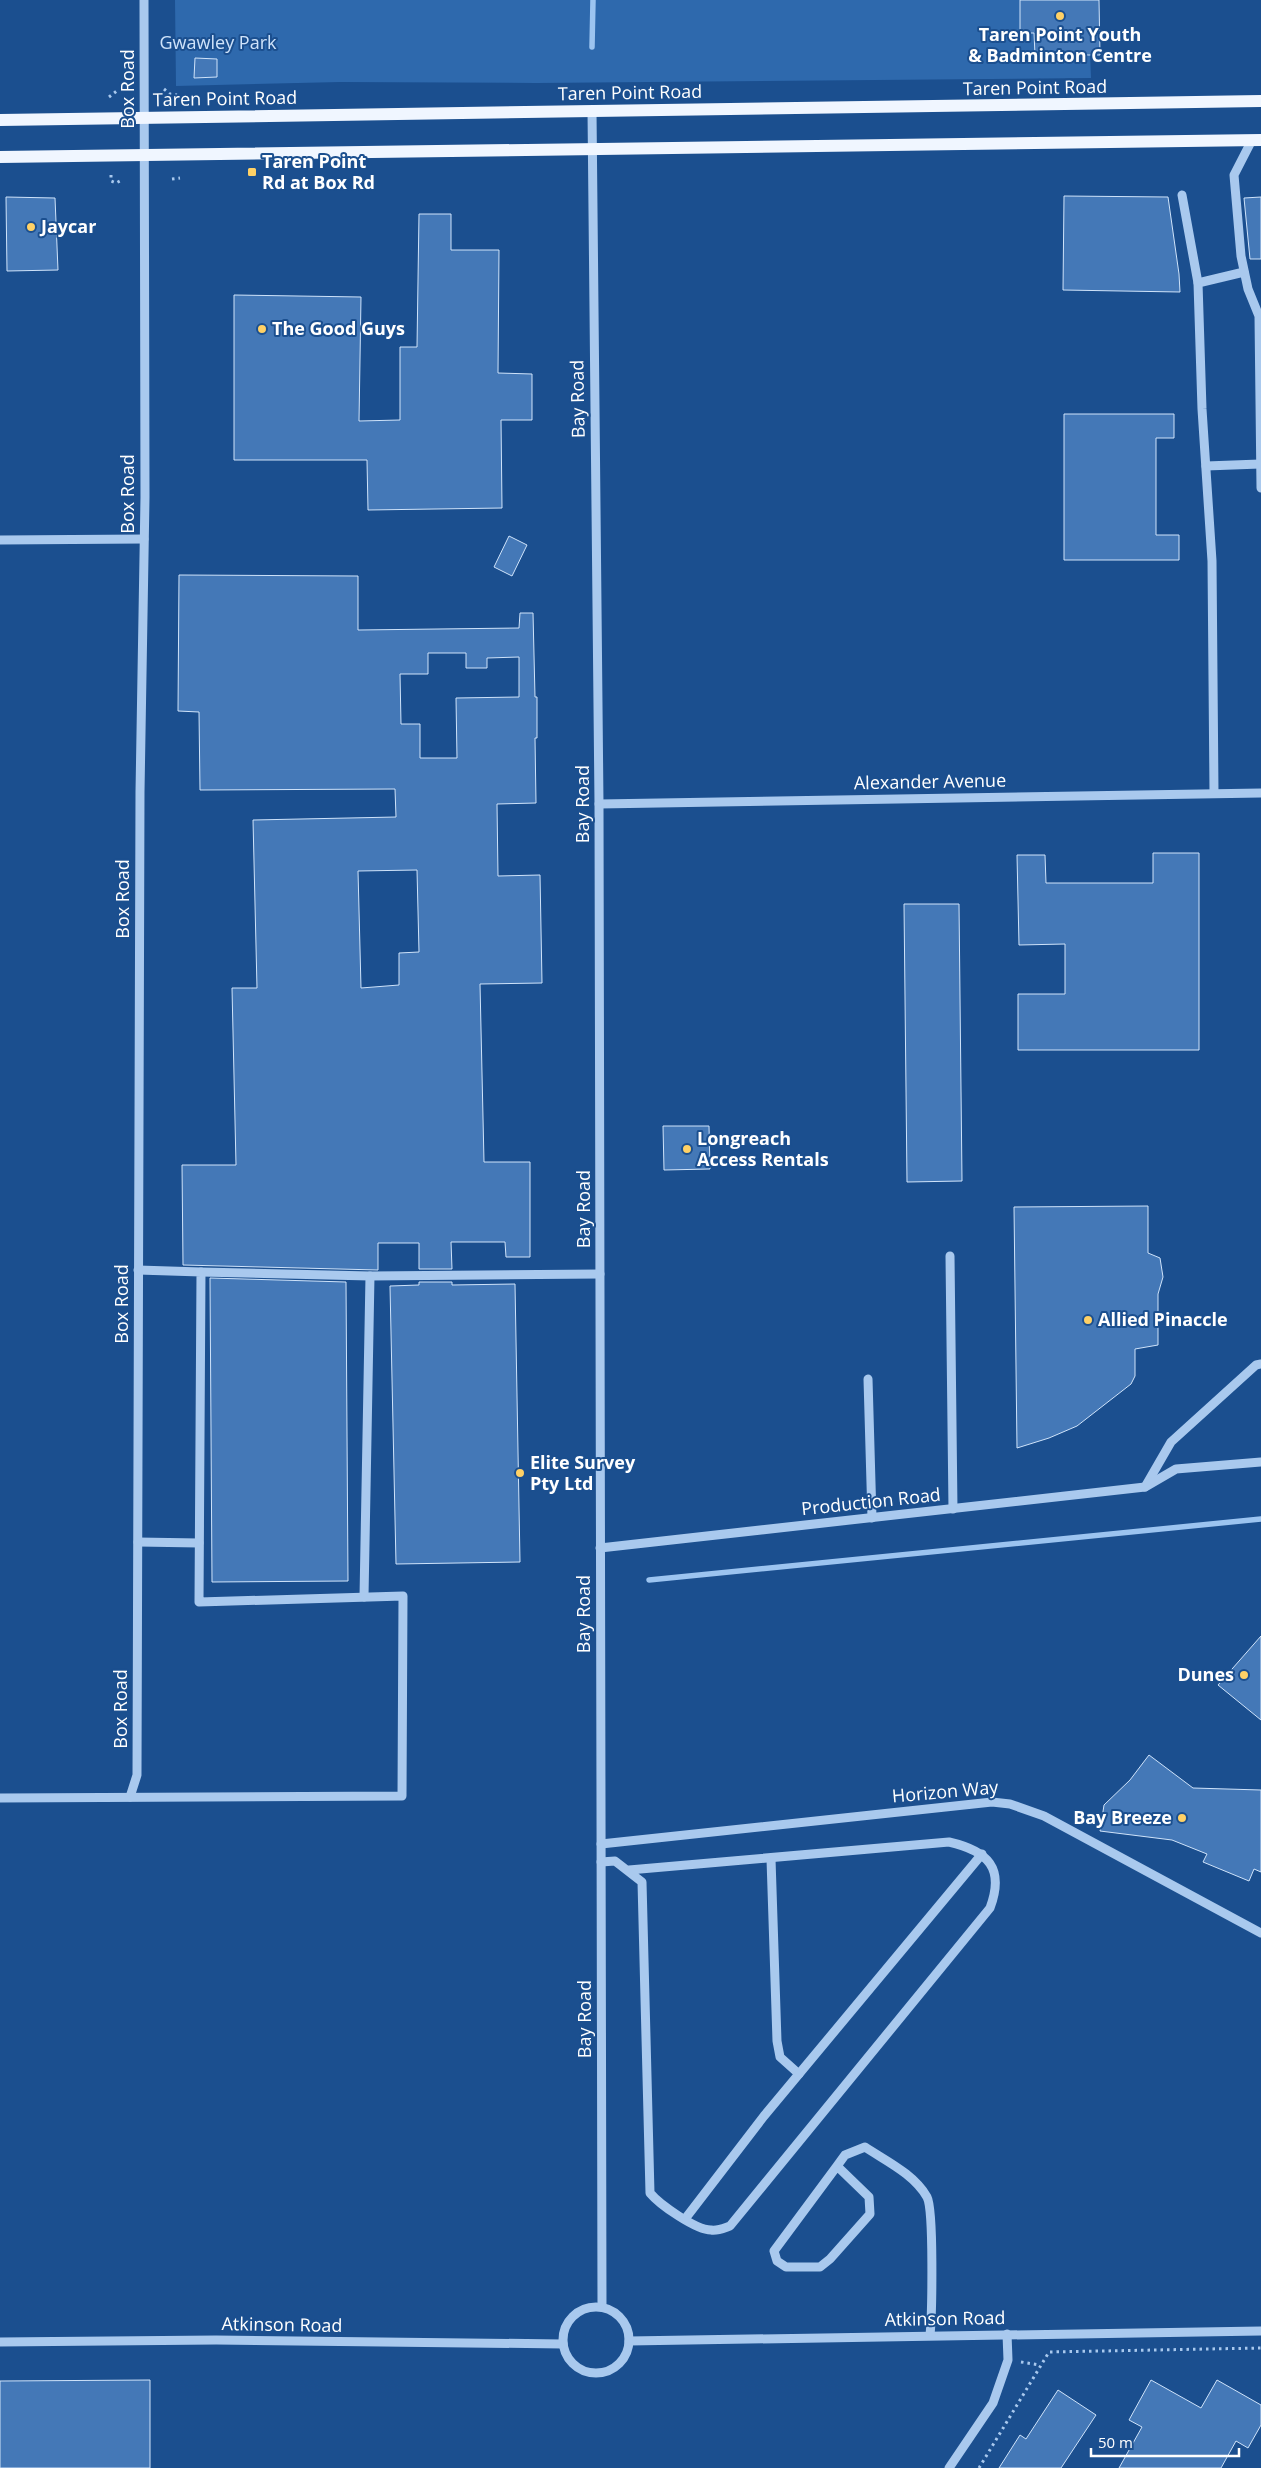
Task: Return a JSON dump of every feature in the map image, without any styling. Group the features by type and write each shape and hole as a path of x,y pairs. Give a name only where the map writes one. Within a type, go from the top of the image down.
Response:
{"main road":[{"name":"Taren Point Road","path":"0,120 1261,101"},
{"path":"0,157 1256,140"}],"street":[{"name":"Box Road","path":"130,1797 137,1776 140,792 144,539 144,0"},
{"name":"Bay Road","path":"592,112 599,804 602,2307"},
{"path":"1256,140 1234,175 1244,272 1248,289 1259,316 1261,488"},
{"path":"1182,196 1198,283 1212,561 1214,794"},
{"path":"1198,283 1244,272"},
{"path":"1206,466 1260,464"},
{"path":"0,540 144,539"},
{"name":"Alexander Avenue","path":"599,804 1261,793"},
{"path":"950,1256 953,1509"},
{"path":"138,1270 370,1276 600,1274"},
{"path":"0,1798 115,1799 130,1797 402,1796 403,1596 199,1602 201,1272"},
{"path":"364,1597 370,1276"},
{"path":"1145,1487 1171,1442 1256,1364 1261,1364"},
{"path":"868,1379 872,1518"},
{"path":"1145,1487 1176,1470 1261,1462"},
{"name":"Production Road","path":"600,1548 1145,1487"},
{"path":"138,1542 199,1543"},
{"name":"Horizon Way","path":"601,1844 992,1802 1010,1804 1044,1816 1261,1934"},
{"path":"601,1862 616,1861 642,1882 650,2193 665,2208 685,2219 708,2230 718,2230 730,2226 984,1916 990,1908 997,1885 987,1858 964,1845 949,1842 629,1870"},
{"path":"685,2219 799,2074 982,1854"},
{"path":"771,1859 777,2041 780,2057 799,2074"},
{"path":"837,2166 869,2197 870,2214 830,2259 820,2267 786,2266 777,2261 774,2251 845,2155 865,2147 907,2174 928,2198 932,2308 930,2335"},
{"path":"602,2307 613,2311 622,2318 628,2329 629,2341 627,2352 621,2362 612,2369 599,2373 587,2372 574,2365 566,2355 563,2344 563,2332 574,2315 584,2309 602,2307"},
{"name":"Atkinson Road","path":"629,2341 1261,2330"},
{"path":"949,2468 993,2403 1008,2360 1007,2334"},
{"name":"Atkinson Road","path":"0,2342 216,2340 563,2344"}],"path":[{"path":"164,88 170,94 177,95"},
{"path":"109,97 118,90"},
{"path":"111,175 111,181 116,183 122,180"},
{"path":"172,179 180,178"},
{"path":"979,2468 1048,2352 1261,2348"}],"green space":[{"name":"Gwawley Park","path":"175,0 1088,0 1091,78 536,83 340,82 176,86"}],"building":[{"name":"Taren Point Youth & Badminton Centre","path":"1020,0 1099,0 1100,55 1035,55 1034,33 1020,33"},
{"path":"195,58 217,59 217,77 194,78"},
{"path":"1064,196 1168,197 1180,292 1063,290"},
{"name":"Jaycar","path":"6,197 55,198 58,270 7,271"},
{"path":"1261,197 1261,259 1250,259 1244,198"},
{"path":"419,214 451,214 451,250 499,250 498,373 532,374 532,420 501,420 502,508 368,510 367,460 234,460 234,295 361,297 359,421 400,420 400,347 417,347"},
{"path":"1064,414 1174,414 1174,438 1156,438 1156,535 1179,535 1179,560 1064,560"},
{"path":"509,536 527,545 512,576 494,567"},
{"path":"179,575 358,576 358,630 519,628 520,613 533,613 535,697 537,697 537,738 535,738 536,803 497,804 498,876 540,875 542,983 480,984 484,1162 530,1162 530,1257 506,1257 505,1242 451,1242 452,1269 419,1269 419,1243 378,1243 378,1270 183,1265 182,1165 236,1165 232,988 257,988 253,820 396,817 395,789 200,790 199,712 178,711","holes":["428,653 466,653 466,668 487,668 487,658 519,657 519,697 456,698 457,758 420,758 420,724 401,724 400,674 428,674","417,870 419,952 399,953 399,985 361,988 358,871"]},
{"path":"1153,853 1199,853 1199,1050 1018,1050 1018,994 1065,994 1065,944 1019,945 1017,855 1045,855 1046,883 1153,883"},
{"path":"904,904 959,904 962,1181 907,1182"},
{"path":"663,1126 709,1126 710,1169 664,1170"},
{"name":"Allied Pinaccle","path":"1148,1206 1148,1253 1160,1258 1163,1277 1158,1294 1158,1345 1135,1349 1135,1376 1131,1384 1077,1426 1049,1438 1017,1448 1014,1207"},
{"path":"210,1278 346,1282 348,1581 212,1582"},
{"path":"419,1282 452,1282 452,1285 515,1284 520,1562 396,1564 390,1286 419,1285"},
{"name":"Dunes","path":"1261,1636 1261,1720 1218,1685"},
{"name":"Bay Breeze","path":"1149,1755 1193,1788 1261,1790 1261,1872 1254,1869 1249,1881 1203,1862 1207,1854 1172,1840 1100,1831 1104,1805 1130,1780"},
{"path":"150,2380 150,2468 0,2468 0,2381"},
{"path":"1151,2380 1201,2408 1217,2380 1261,2405 1261,2425 1248,2448 1236,2441 1221,2468 1119,2468 1142,2427 1129,2420"},
{"path":"1058,2390 1096,2415 1061,2468 999,2468 1020,2435 1026,2439"}],"waterway":[{"path":"592,47 593,0"},
{"path":"649,1580 1261,1519"}],"place":[{"name":"Taren Point Youth & Badminton Centre","path":"1060,16"},
{"name":"Taren Point Rd at Box Rd","path":"252,172"},
{"name":"Jaycar","path":"31,227"},
{"name":"The Good Guys","path":"262,329"},
{"name":"Longreach Access Rentals","path":"687,1149"},
{"name":"Allied Pinaccle","path":"1088,1320"},
{"name":"Elite Survey Pty Ltd","path":"520,1473"},
{"name":"Dunes","path":"1244,1675"},
{"name":"Bay Breeze","path":"1182,1818"}]}
